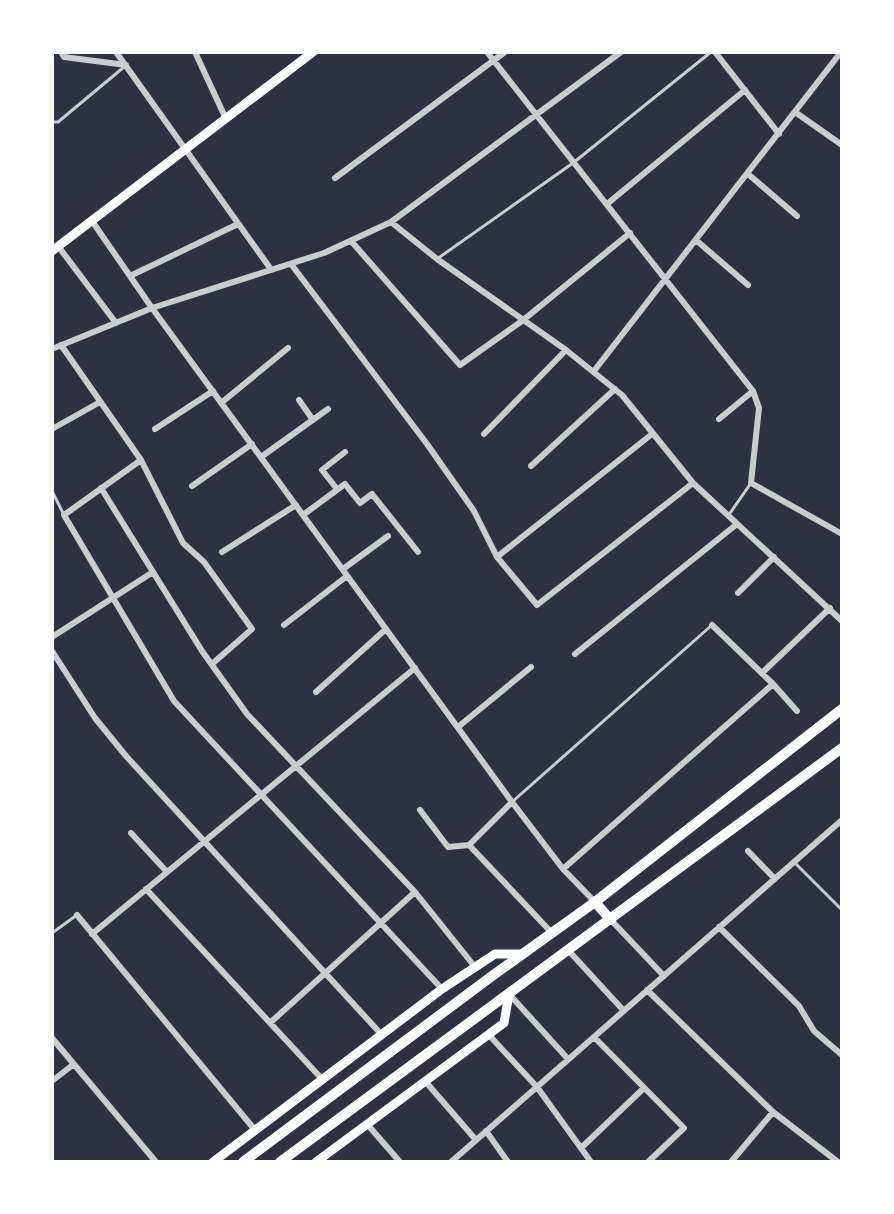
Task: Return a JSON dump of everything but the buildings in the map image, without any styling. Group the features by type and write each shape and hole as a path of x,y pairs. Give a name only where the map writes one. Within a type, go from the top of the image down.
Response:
{"main road":[{"path":"55,248 313,52"},
{"path":"243,1162 595,902 842,709"},
{"path":"280,1162 842,748"},
{"path":"595,902 611,920"},
{"path":"213,1162 442,989 495,954 522,954"},
{"path":"316,1162 504,1023 509,994"}],"street":[{"path":"61,52 64,57 126,65"},
{"path":"116,52 270,268"},
{"path":"195,52 226,119"},
{"path":"487,52 753,391 759,408 751,483 842,534"},
{"path":"335,178 505,52"},
{"path":"52,349 152,308 270,268 291,264 391,222 621,52"},
{"path":"713,52 779,134"},
{"path":"594,371 841,52"},
{"path":"607,204 745,90"},
{"path":"795,112 842,145"},
{"path":"748,174 797,216"},
{"path":"92,221 512,802 563,869 595,902"},
{"path":"391,222 615,389 641,416 693,483 842,621"},
{"path":"130,276 238,224"},
{"path":"351,241 460,365 522,321 630,233"},
{"path":"697,241 748,285"},
{"path":"55,248 116,323"},
{"path":"291,264 474,511 497,557 537,605 693,483"},
{"path":"61,345 141,460 183,543 204,562 252,629 212,664"},
{"path":"221,403 288,348"},
{"path":"484,434 566,350"},
{"path":"531,466 615,389"},
{"path":"155,429 213,391"},
{"path":"719,419 753,391"},
{"path":"299,400 313,420"},
{"path":"52,429 100,402"},
{"path":"261,457 328,409"},
{"path":"497,557 652,434"},
{"path":"192,486 252,444"},
{"path":"337,489 322,470 345,452"},
{"path":"141,460 64,515 174,701 383,922 442,989"},
{"path":"303,515 345,484 360,503 372,494 418,552"},
{"path":"101,488 247,714 415,892 475,967"},
{"path":"222,552 296,505"},
{"path":"575,654 737,524"},
{"path":"284,625 388,536"},
{"path":"738,593 774,557"},
{"path":"52,637 153,572"},
{"path":"762,673 830,608"},
{"path":"712,625 797,711"},
{"path":"316,692 386,629"},
{"path":"52,651 110,737 381,1034"},
{"path":"458,727 531,667"},
{"path":"92,934 415,668"},
{"path":"563,869 773,684"},
{"path":"420,810 448,847 469,845 512,802"},
{"path":"451,1162 842,820"},
{"path":"131,833 167,872"},
{"path":"469,845 552,933"},
{"path":"748,851 775,879"},
{"path":"146,889 322,1079"},
{"path":"271,1022 415,892"},
{"path":"77,915 255,1130"},
{"path":"611,920 664,976"},
{"path":"719,927 799,1006 814,1031 842,1055"},
{"path":"568,950 624,1011"},
{"path":"647,990 773,1112 833,1160"},
{"path":"509,994 568,1059"},
{"path":"488,1034 537,1087 591,1162"},
{"path":"594,1037 684,1128 648,1162"},
{"path":"52,1038 156,1162"},
{"path":"52,1081 74,1064"},
{"path":"425,1081 476,1140"},
{"path":"581,1148 644,1088"},
{"path":"731,1162 773,1112"},
{"path":"367,1124 400,1162"},
{"path":"486,1131 508,1162"}],"lane":[{"path":"437,259 573,163 713,52"},
{"path":"52,122 58,122 126,65"},
{"path":"728,516 751,483"},
{"path":"52,491 64,515"},
{"path":"512,802 712,625"},
{"path":"794,862 842,910"},
{"path":"52,933 77,915"}]}
